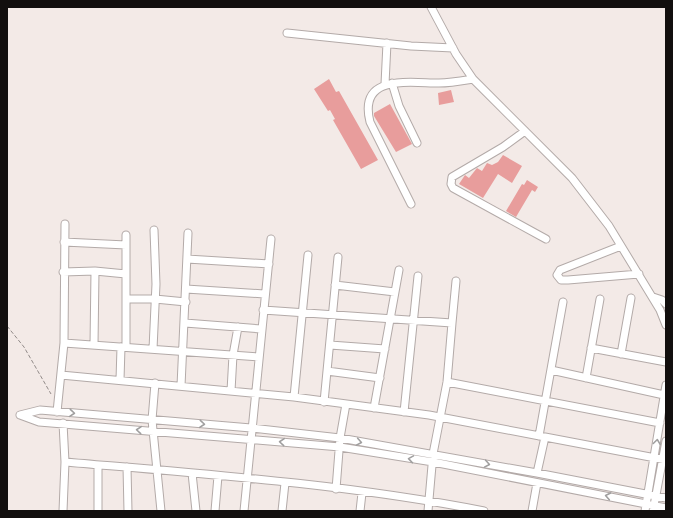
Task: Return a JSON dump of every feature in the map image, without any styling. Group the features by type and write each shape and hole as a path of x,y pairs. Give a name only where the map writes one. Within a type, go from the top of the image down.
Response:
{"street":[{"path":"431,7 453,48 473,79 572,178 609,226 653,297 666,325"},
{"path":"287,33 453,48"},
{"path":"387,43 388,84 417,143"},
{"path":"411,204 370,122 367,109 371,96 388,84 444,83 473,79"},
{"path":"525,130 502,147 452,177 451,184 453,188 546,239"},
{"path":"58,408 64,343 63,272 65,224"},
{"path":"153,349 155,299 154,230"},
{"path":"181,386 188,233"},
{"path":"120,380 124,347 126,299 126,234"},
{"path":"244,511 264,294 271,239"},
{"path":"64,242 126,245"},
{"path":"621,246 560,270 557,275 561,280 568,280 639,274"},
{"path":"294,397 304,311 308,255"},
{"path":"324,402 338,257"},
{"path":"187,259 269,264"},
{"path":"374,408 399,270"},
{"path":"63,272 94,271 126,274"},
{"path":"94,271 94,345"},
{"path":"404,412 415,320 418,276"},
{"path":"428,511 433,458 448,382 456,281"},
{"path":"335,286 395,292"},
{"path":"186,289 264,294"},
{"path":"653,297 662,300 666,304"},
{"path":"622,354 631,298"},
{"path":"126,299 155,299 186,302"},
{"path":"586,378 600,300"},
{"path":"537,473 545,400 563,302"},
{"path":"263,310 304,311 390,320 415,320 452,323"},
{"path":"185,323 261,329"},
{"path":"232,391 233,355 238,327"},
{"path":"64,343 259,357"},
{"path":"330,345 385,349"},
{"path":"591,348 666,362"},
{"path":"551,370 664,395"},
{"path":"327,372 380,378"},
{"path":"61,375 256,392 404,412 542,436 664,460"},
{"path":"448,382 660,423"},
{"path":"155,383 152,420 160,511"},
{"path":"645,507 655,458 666,384"},
{"path":"336,489 340,438 346,404"},
{"path":"666,498 537,473 433,458 340,447 39,422 20,415 40,410 58,408 152,420 251,428 340,438 433,458 645,507 666,508"},
{"path":"63,423 65,462 63,511"},
{"path":"654,508 664,460 666,440"},
{"path":"65,462 192,473 362,492 429,501 470,510 484,511"},
{"path":"98,465 98,511"},
{"path":"127,467 128,511"},
{"path":"192,473 196,511"},
{"path":"215,511 218,476"},
{"path":"282,511 285,483"},
{"path":"532,511 537,483"},
{"path":"360,511 362,492"}],"path":[{"path":"7,326 24,347 58,408"}],"building":[{"path":"329,79 336,92 339,91 378,160 361,169 333,120 335,119 330,110 328,111 314,89"},
{"path":"451,90 454,102 439,105 438,93"},
{"path":"390,104 412,144 396,152 374,116 374,113"},
{"path":"503,155 522,166 512,183 498,174 483,198 459,184 465,175 469,178 477,168 482,171 487,163 492,165 498,162"},
{"path":"527,180 538,187 535,192 532,190 516,217 506,211 522,184 524,185"}]}
